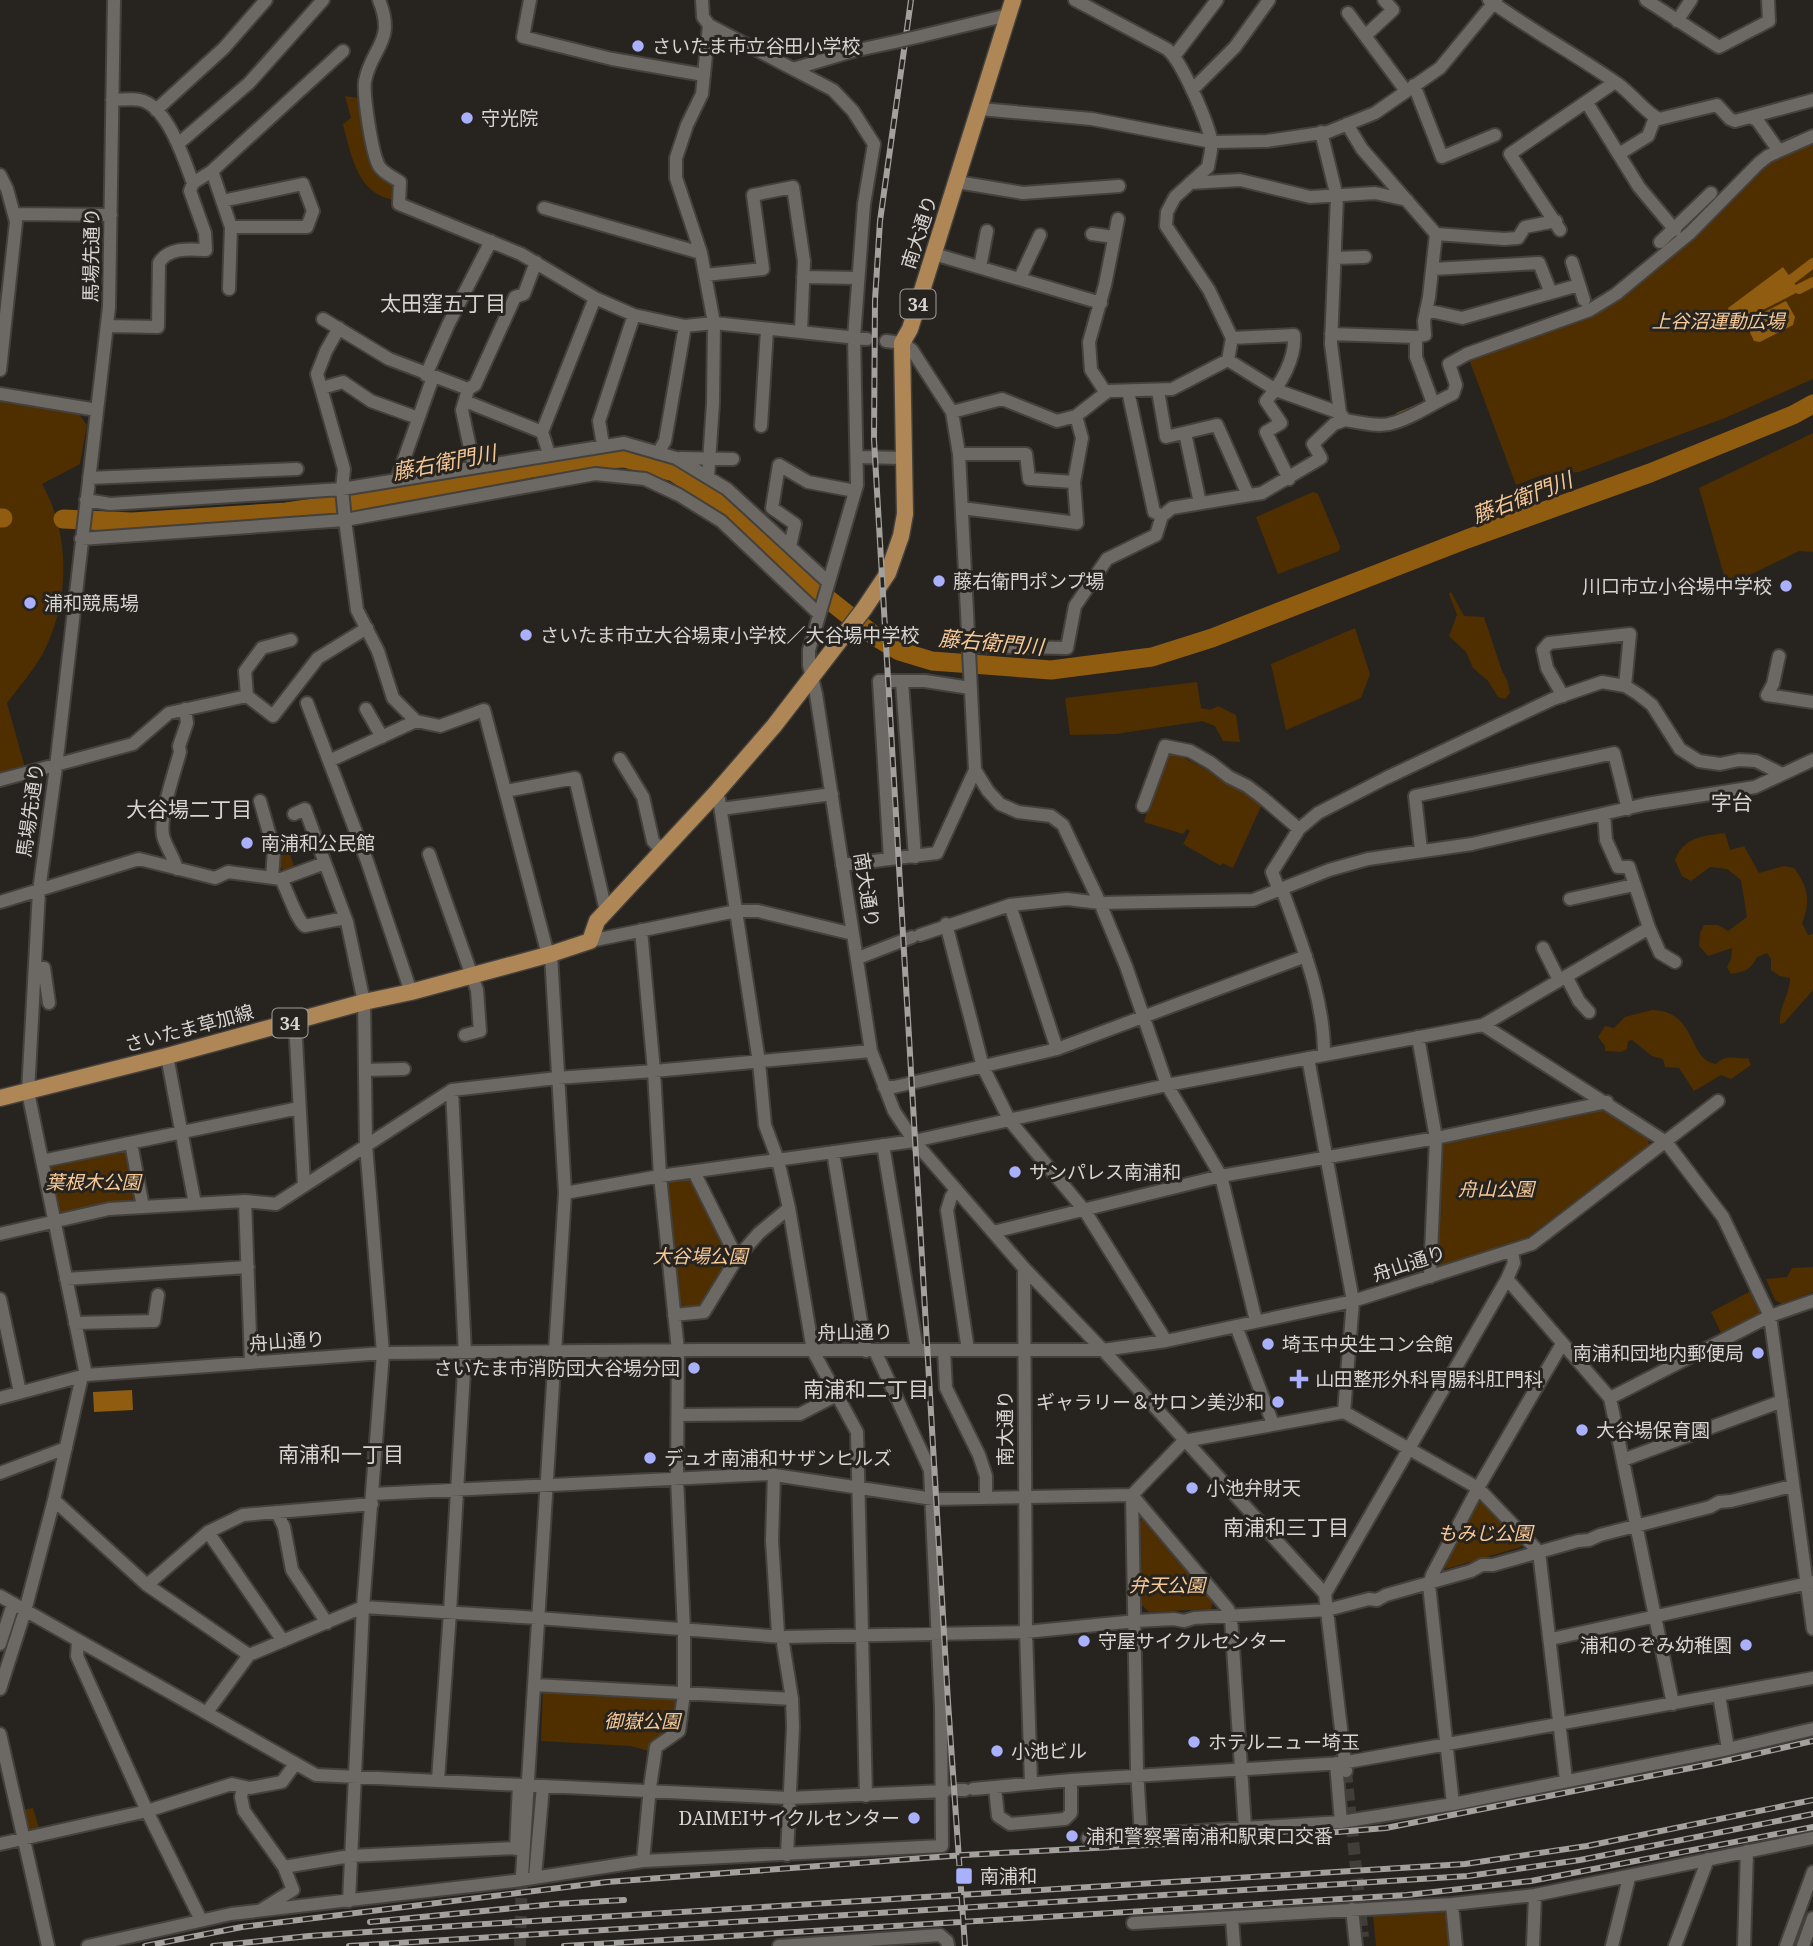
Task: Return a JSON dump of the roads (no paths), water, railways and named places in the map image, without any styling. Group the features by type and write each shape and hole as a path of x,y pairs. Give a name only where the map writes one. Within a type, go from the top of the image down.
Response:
{"main road":[{"name":"南大通り","path":"811,676 864,609 888,573 901,536 905,514 904,458 894,342 909,329 1011,8"},
{"name":"34","path":"549,955 590,941 597,921 606,911 662,851 718,801 811,676"},
{"name":"さいたま草加線","path":"0,1098 549,955"}],"street":[{"name":"馬場先通り","path":"84,1376 29,1092 39,891 107,326 114,0"},
{"path":"156,110 224,48 266,0"},
{"path":"178,144 249,83 323,0"},
{"path":"379,0 387,18 385,30 365,82 372,152 380,169 400,182 399,204 536,262 595,298 634,315 685,326 713,323 860,338"},
{"path":"530,0 523,37 612,59 704,75"},
{"path":"702,0 703,17 709,25 833,90 853,111 874,144 864,204 858,278 860,338 855,491 809,650 808,665 811,676"},
{"path":"1175,55 1217,0"},
{"path":"1192,90 1235,47 1269,0"},
{"path":"1366,36 1393,10 1384,0"},
{"path":"1646,0 1719,47 1769,21 1768,0"},
{"path":"1677,21 1691,0"},
{"path":"952,412 1002,399 1057,421 1076,416 1106,393 1172,389 1227,360 1232,338 1209,290 1166,226 1167,212 1175,197 1208,167 1212,142 1192,90 1175,55 1080,1"},
{"path":"980,109 1092,118 1212,142 1267,141 1328,132 1375,113 1440,68 1493,1 1541,36 1615,82 1655,118 1717,105 1735,121 1813,100"},
{"path":"793,69 853,51 921,36 1011,8"},
{"path":"1348,13 1410,88 1442,157 1495,135"},
{"path":"708,477 713,323 701,253 676,178 676,158 687,125 702,94 709,25"},
{"path":"107,326 158,327 159,263 163,257 185,248 206,250 205,233 190,191 193,183 212,171 343,51"},
{"path":"1436,234 1518,238 1525,226 1558,225 1510,154 1615,82"},
{"path":"112,100 142,100 156,110 171,130 193,183"},
{"path":"1587,103 1639,187 1675,230"},
{"path":"1619,154 1648,136 1655,118"},
{"path":"1752,118 1757,120 1779,151"},
{"path":"1331,334 1416,337 1425,334 1424,321 1436,234 1362,149 1347,124"},
{"path":"1321,132 1337,195 1331,334 1342,416"},
{"path":"1227,360 1276,390 1342,416 1387,425 1424,410 1433,402 1453,394 1456,385 1449,364 1467,354 1590,310 1616,294 1690,233 1759,163 1813,136"},
{"path":"212,171 232,227 229,289"},
{"path":"0,175 7,189 16,222 0,370"},
{"path":"1190,184 1240,180 1310,197 1375,193 1408,200"},
{"path":"957,183 1023,193 1119,186"},
{"path":"222,201 303,184 313,211 307,227 232,227"},
{"path":"705,275 763,269 754,195 793,187 804,261 801,331"},
{"path":"1660,242 1711,193"},
{"path":"544,208 701,253"},
{"path":"14,214 111,215"},
{"path":"1106,393 1091,370 1088,342 1101,303 1118,219"},
{"path":"980,267 987,231"},
{"path":"1092,234 1114,237"},
{"path":"1020,278 1040,235"},
{"path":"397,480 429,376 449,323 491,241"},
{"path":"934,254 1101,303"},
{"path":"1335,258 1365,257"},
{"path":"474,467 462,410 466,395 475,385 515,297 524,294 536,262"},
{"path":"1572,262 1584,300"},
{"path":"1433,269 1539,263 1551,293"},
{"path":"803,277 858,278"},
{"path":"1426,310 1462,318 1579,285"},
{"path":"549,454 542,432 595,298"},
{"path":"603,445 599,421 634,315"},
{"path":"323,319 389,359 542,432"},
{"path":"658,453 666,440 685,326"},
{"path":"339,328 317,374 344,469 342,491 357,610 379,651 393,698 416,721 440,726 484,710 549,955 565,1193 535,1685 516,1848 523,1878"},
{"path":"761,426 767,330"},
{"path":"1232,338 1294,335 1295,349 1276,390 1266,401 1280,423 1266,432 1289,479"},
{"path":"1416,337 1416,357 1433,402"},
{"path":"842,865 937,853 975,770 960,454 952,412 912,350 894,342"},
{"path":"322,388 343,382 370,401 418,418"},
{"path":"1128,391 1154,512 1163,516"},
{"path":"1158,391 1166,438 1217,425 1248,495"},
{"path":"0,394 97,410"},
{"path":"962,508 1077,523 1074,482 1082,438 1076,416"},
{"path":"968,649 1067,648 1075,606 1107,559 1156,535 1163,516 1172,508 1262,493 1289,479 1321,458 1313,444 1342,416"},
{"path":"1185,433 1200,503"},
{"path":"85,505 342,491 624,443 676,458 733,459"},
{"path":"960,454 1026,454 1029,478 1074,482"},
{"path":"857,457 904,458"},
{"path":"676,458 727,489 827,584"},
{"path":"790,546 795,524 772,508 779,466 808,482 855,491"},
{"path":"89,478 297,469"},
{"path":"81,537 345,518 595,474 645,479 679,495 721,521 820,610"},
{"path":"0,780 134,744 169,713 185,709 247,696 274,716 318,657 367,628"},
{"path":"1563,696 1548,668 1543,650 1549,643 1630,634 1625,687"},
{"path":"247,696 245,671 262,648 291,640"},
{"path":"1779,656 1773,684 1767,695 1813,702"},
{"name":"南大通り","path":"811,676 871,1051 894,1111 914,1141 1024,1268 1026,1632 1031,1783"},
{"path":"890,859 879,681 970,684"},
{"path":"902,682 915,857"},
{"path":"1324,1054 1324,1024 1306,956 1272,872 1299,829 1318,813 1386,778 1563,696 1602,682 1625,687 1652,705 1680,749 1699,761 1720,764 1739,760 1756,761 1783,775"},
{"path":"307,703 367,861 411,992"},
{"path":"177,869 164,839 164,811 187,723 185,709"},
{"path":"366,709 382,737"},
{"path":"329,761 416,721"},
{"path":"1143,806 1165,746 1190,751 1211,763 1263,798 1299,829"},
{"path":"1421,849 1415,796 1614,753 1628,809"},
{"path":"620,759 643,797 653,841 662,851"},
{"path":"858,958 946,924 1010,905 1067,899 1100,903 1253,900 1329,870 1368,859 1421,849 1472,844 1628,809 1755,788 1813,760"},
{"path":"975,770 1000,804 1018,812 1051,816 1063,824 1100,903 1167,1085 1221,1176 1256,1321"},
{"path":"506,791 575,778 606,911"},
{"path":"832,794 718,801 759,1062 765,1125 778,1160 789,1208 813,1351 856,1432 866,1796"},
{"path":"260,801 274,850 276,879 290,895 299,922 305,926 345,918"},
{"path":"294,814 305,809 325,863 345,918 363,1002 366,1144 383,1353 363,1607 349,1901"},
{"path":"1604,815 1606,840 1611,854 1618,867 1629,867 1660,953 1675,961"},
{"path":"429,853 477,990 480,1031 465,1035"},
{"path":"0,902 139,859 215,878 228,872 276,879 325,863"},
{"path":"1570,899 1634,885"},
{"path":"1010,905 1056,1049"},
{"path":"590,941 736,911 758,911 853,934"},
{"path":"946,924 983,1067 1010,1121 1085,1211 1166,1341"},
{"path":"565,1193 660,1176 914,1141 1167,1085 1483,1025 1649,928"},
{"path":"641,930 654,1071 660,1176 678,1350 677,1478 684,1630 684,1693 679,1731 656,1747 643,1861"},
{"path":"1542,948 1589,1012"},
{"path":"884,1087 894,1087 1056,1049 1306,956"},
{"path":"35,968 44,968 50,1003"},
{"path":"295,1022 304,1185"},
{"path":"1483,1025 1666,1142 1723,1217 1770,1316 1792,1486 1810,1583 1813,1629"},
{"path":"1418,1037 1436,1138 1430,1277"},
{"path":"0,1234 109,1209 245,1201 276,1203 452,1090 557,1077 871,1051"},
{"path":"167,1056 195,1204"},
{"path":"1308,1058 1353,1301 1344,1412"},
{"path":"365,1070 404,1069"},
{"path":"438,1780 466,1354 452,1090"},
{"name":"舟山通り","path":"0,1398 84,1376 383,1353 1103,1350 1166,1341 1353,1301 1532,1244 1718,1101"},
{"path":"993,1232 1221,1176 1436,1138 1607,1102"},
{"path":"42,1161 299,1108"},
{"path":"131,1143 143,1207"},
{"path":"883,1145 917,1350"},
{"path":"88,1946 201,1920 643,1861 942,1846 956,1790 937,1633 930,1470 870,1351 833,1152"},
{"path":"694,1172 737,1258"},
{"path":"956,1189 950,1197 947,1209 968,1350"},
{"path":"245,1201 251,1363"},
{"path":"674,1315 704,1312 737,1258 789,1208"},
{"path":"1325,1594 1507,1279 1514,1263 1512,1251"},
{"path":"66,1279 248,1267"},
{"path":"1024,1268 1103,1350 1325,1594 1342,1766 1341,1822"},
{"path":"1507,1279 1610,1398 1673,1704"},
{"path":"75,1323 154,1321 158,1295"},
{"path":"0,1299 20,1392"},
{"path":"1610,1398 1770,1316 1813,1301"},
{"path":"1236,1326 1273,1424"},
{"path":"1452,1804 1429,1583 1478,1488 1562,1344"},
{"path":"944,1351 946,1388 979,1455 985,1476 986,1498"},
{"path":"0,1689 19,1608 54,1500 84,1376"},
{"path":"678,1415 800,1414 837,1395"},
{"path":"1623,1460 1782,1401"},
{"path":"147,1585 208,1532 243,1515 457,1490 774,1474 933,1499 1132,1495 1184,1441 1344,1412 1478,1488 1539,1552 1566,1780"},
{"path":"0,1473 66,1448"},
{"path":"774,1474 772,1541 778,1633 782,1637 792,1699 793,1727 787,1855"},
{"path":"207,1712 250,1655 363,1607 782,1637 1026,1632 1136,1621 1184,1621 1194,1618 1270,1615 1282,1611 1290,1613 1327,1610 1369,1599 1377,1600 1471,1572 1482,1566 1578,1541 1589,1541 1600,1535 1710,1507 1719,1502 1731,1502 1792,1486"},
{"path":"1132,1495 1228,1609 1231,1617 1245,1829"},
{"path":"1132,1495 1141,1835"},
{"path":"54,1500 147,1585 250,1655"},
{"path":"277,1512 284,1527 292,1570 327,1623"},
{"path":"208,1532 283,1641"},
{"path":"1551,1639 1810,1583"},
{"path":"0,1597 316,1775 649,1792 789,1798 866,1796 1072,1780 1342,1766 1813,1678"},
{"path":"0,1644 19,1608"},
{"path":"78,1642 76,1656 147,1811 201,1920"},
{"path":"535,1685 792,1699"},
{"path":"1719,1695 1728,1749"},
{"path":"1088,1838 1341,1822 1452,1804 1728,1749 1813,1729"},
{"path":"0,1734 48,1946"},
{"path":"0,1844 147,1811 232,1784 243,1787 282,1782 295,1764"},
{"path":"995,1788 998,1816 1010,1824 1065,1819 1072,1813 1072,1780"},
{"path":"523,1878 524,1785"},
{"path":"523,1878 543,1786"},
{"path":"243,1787 241,1797 244,1811 284,1867 293,1890 258,1912"},
{"path":"1133,1923 1452,1904 1535,1895 1629,1878 1813,1838"},
{"path":"284,1867 350,1856 516,1848"},
{"path":"1744,1946 1747,1851"},
{"path":"1675,1946 1708,1859"},
{"path":"1786,1946 1813,1872"},
{"path":"1612,1946 1629,1878"},
{"path":"1533,1946 1535,1895"},
{"path":"1452,1904 1456,1946"},
{"path":"1352,1909 1361,1943"},
{"path":"1232,1918 1234,1946"},
{"path":"1802,1946 1813,1918"},
{"path":"779,1946 940,1936 947,1941 948,1946"}],"waterway":[{"path":"1777,145 1795,137"},
{"path":"1792,279 1813,263"},
{"path":"1799,289 1813,282"},
{"path":"1398,414 1422,404"},
{"name":"藤右衛門川","path":"63,519 132,522 286,512 405,495 531,468 584,460 625,458 674,472 720,502 809,584 876,637 899,651 932,661 1051,670 1152,657 1212,638 1467,539 1650,473 1793,415 1813,404"}],"tunnel":[{"path":"1346,1771 1363,1937"},
{"path":"520,1946 522,1876"}],"railway":[{"path":"911,0 880,221 875,300 874,440 948,1702 965,1946"},
{"path":"145,1946 242,1927 607,1882 964,1855 1241,1840 1386,1828 1716,1763 1813,1741"},
{"path":"213,1946 309,1936 469,1925 1465,1864 1587,1846 1813,1800"},
{"path":"349,1946 1468,1876 1580,1860 1813,1814"},
{"path":"564,1946 1407,1895 1531,1881 1813,1827"},
{"path":"370,1922 624,1900"}],"place":[{"name":"さいたま市立谷田小学校","path":"638,46"},
{"name":"守光院","path":"467,118"},
{"name":"藤右衛門ポンプ場","path":"939,581"},
{"name":"川口市立小谷場中学校","path":"1786,586"},
{"name":"浦和競馬場","path":"30,603"},
{"name":"さいたま市立大谷場東小学校／大谷場中学校","path":"526,635"},
{"name":"南浦和公民館","path":"247,843"},
{"name":"サンパレス南浦和","path":"1015,1172"},
{"name":"埼玉中央生コン会館","path":"1268,1344"},
{"name":"南浦和団地内郵便局","path":"1758,1353"},
{"name":"さいたま市消防団大谷場分団","path":"694,1368"},
{"name":"山田整形外科胃腸科肛門科","path":"1299,1379"},
{"name":"ギャラリー＆サロン美沙和","path":"1278,1402"},
{"name":"大谷場保育園","path":"1582,1430"},
{"name":"デュオ南浦和サザンヒルズ","path":"650,1458"},
{"name":"小池弁財天","path":"1192,1488"},
{"name":"守屋サイクルセンター","path":"1084,1641"},
{"name":"浦和のぞみ幼稚園","path":"1746,1645"},
{"name":"ホテルニュー埼玉","path":"1194,1742"},
{"name":"小池ビル","path":"997,1751"},
{"name":"DAIMEIサイクルセンター","path":"914,1818"},
{"name":"浦和警察署南浦和駅東口交番","path":"1072,1836"},
{"name":"南浦和","path":"964,1876"}],"district":[{"name":"太田窪五丁目","path":"443,303"},
{"name":"字台","path":"1732,802"},
{"name":"大谷場二丁目","path":"189,809"},
{"name":"南浦和二丁目","path":"866,1389"},
{"name":"南浦和一丁目","path":"341,1454"},
{"name":"南浦和三丁目","path":"1286,1527"}],"park label":[{"name":"上谷沼運動広場","path":"1718,321"},
{"name":"葉根木公園","path":"93,1182"},
{"name":"舟山公園","path":"1496,1189"},
{"name":"大谷場公園","path":"700,1256"},
{"name":"もみじ公園","path":"1485,1533"},
{"name":"弁天公園","path":"1167,1585"},
{"name":"御嶽公園","path":"642,1721"}]}
